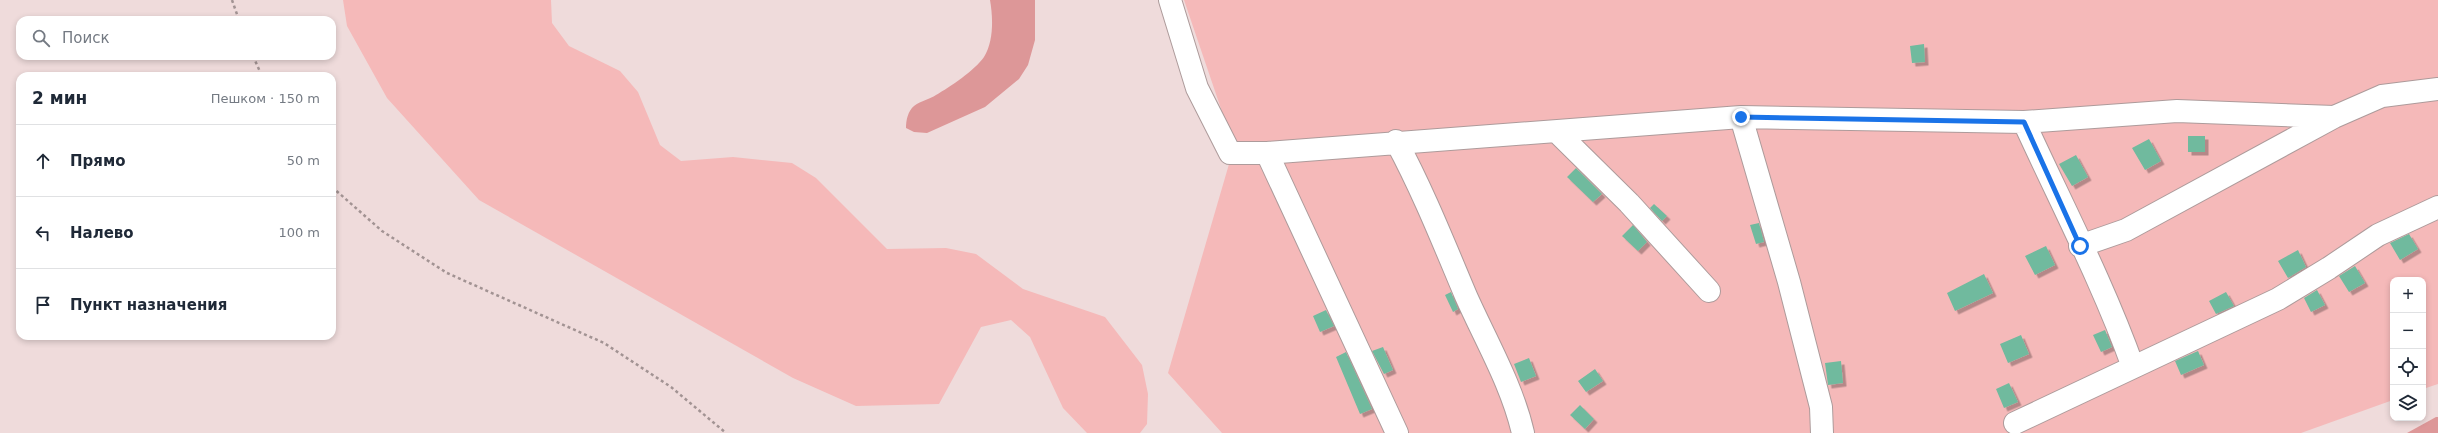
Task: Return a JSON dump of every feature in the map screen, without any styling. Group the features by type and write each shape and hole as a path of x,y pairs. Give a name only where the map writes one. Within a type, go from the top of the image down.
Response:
{"street":[{"path":"1170,0 1197,88 1230,153 1268,152 1396,141 1557,132 1741,117 2024,122 2177,111 2334,117"},
{"path":"2080,246 2126,230 2334,117 2382,96 2438,89"},
{"path":"1741,117 1789,282 1821,407 1822,433"},
{"path":"2024,122 2080,246 2113,313 2133,367"},
{"path":"1557,132 1629,203 1708,291"},
{"path":"1396,141 1414,174 1431,216 1489,342 1523,433"},
{"path":"1268,152 1397,433"},
{"path":"2015,423 2278,299 2329,268 2378,235 2438,207"}],"path":[{"path":"232,0 238,16"},
{"path":"254,60 260,72"},
{"path":"336,191 382,231 447,272 604,343 671,387 726,433"}],"shaded area":[{"path":"343,0 551,0 552,23 569,46 620,71 638,92 660,145 681,161 733,157 792,163 816,178 887,249 946,248 976,254 1023,289 1105,317 1142,365 1148,394 1147,424 1140,433 1087,433 1063,408 1030,337 1011,320 981,327 939,404 856,406 793,378 479,200 387,98 347,26"},
{"path":"990,0 1035,0 1035,40 1028,65 1019,79 985,107 927,133 914,132 906,128 906,122 910,110 914,106 955,83 969,73 984,57 990,44 992,29"},
{"path":"1184,0 2438,0 2438,384 2426,388 2426,277 2390,277 2390,401 2301,433 1222,433 1168,373 1234,147"},
{"path":"2438,417 2438,433 2407,433"}],"building":[{"path":"1924,44 1925,62 1912,63 1910,46"},
{"path":"2188,136 2205,136 2205,152 2188,152"},
{"path":"2149,139 2161,161 2145,170 2132,148"},
{"path":"2076,155 2088,177 2072,186 2059,164"},
{"path":"1576,168 1602,194 1593,202 1567,177"},
{"path":"1654,204 1667,216 1662,221 1650,208"},
{"path":"1759,223 1764,242 1756,244 1750,225"},
{"path":"1633,225 1647,242 1638,251 1622,236"},
{"path":"2409,234 2418,249 2400,260 2390,243"},
{"path":"2046,246 2055,265 2035,275 2025,256"},
{"path":"2298,250 2306,267 2288,278 2278,261"},
{"path":"2355,266 2365,283 2349,292 2339,276"},
{"path":"1984,274 1993,293 1955,311 1947,293"},
{"path":"2317,290 2325,305 2311,312 2304,298"},
{"path":"1451,292 1458,309 1453,312 1445,295"},
{"path":"2226,292 2234,306 2216,314 2209,301"},
{"path":"1326,310 1334,326 1320,332 1313,316"},
{"path":"2105,330 2112,347 2101,352 2093,335"},
{"path":"2021,335 2029,354 2008,363 2000,344"},
{"path":"1383,347 1393,370 1384,374 1372,351"},
{"path":"2198,351 2204,365 2181,375 2175,361"},
{"path":"1346,352 1372,409 1360,414 1336,357"},
{"path":"1529,358 1536,376 1521,382 1514,364"},
{"path":"1841,361 1843,383 1828,385 1825,363"},
{"path":"1595,369 1603,381 1586,392 1578,381"},
{"path":"2009,383 2018,402 2004,408 1996,389"},
{"path":"1580,405 1594,419 1585,429 1570,415"}],"route":[{"path":"1741,117 2024,122 2080,246"}]}
